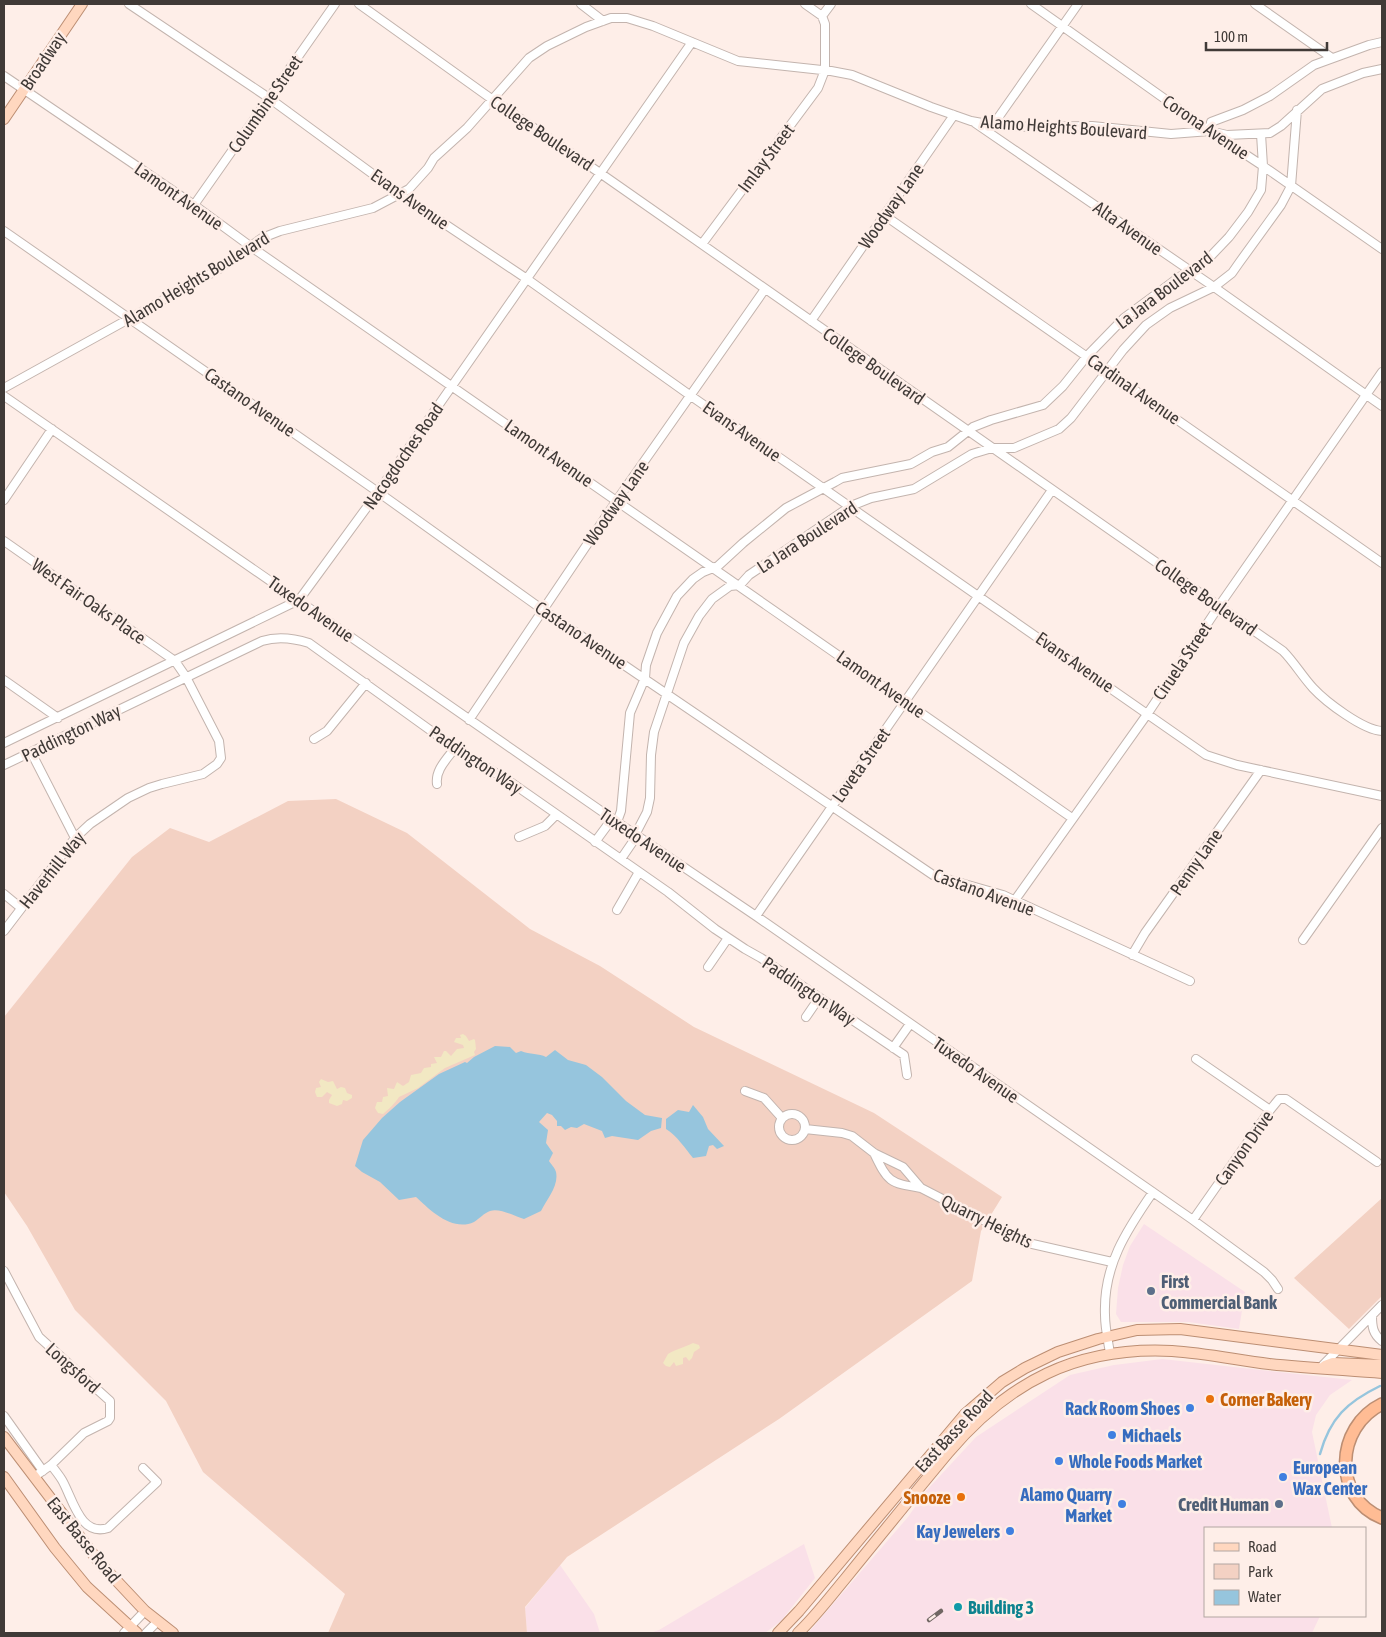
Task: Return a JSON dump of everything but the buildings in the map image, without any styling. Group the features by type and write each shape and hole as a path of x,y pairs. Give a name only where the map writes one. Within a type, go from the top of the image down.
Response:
{"highway":[{"path":"1382,1404 1366,1416 1350,1437 1346,1451 1345,1466 1352,1491 1363,1505 1382,1518"}],"main road":[{"name":"Broadway","path":"4,118 82,4"},
{"name":"East Basse Road","path":"778,1633 799,1612 966,1414 989,1392 1025,1368 1058,1352 1137,1330 1180,1329 1382,1355"},
{"name":"East Basse Road","path":"798,1633 953,1448 986,1413 1025,1384 1066,1365 1110,1354 1132,1351 1173,1351 1320,1368 1382,1373"},
{"path":"1320,1368 1333,1362 1382,1365"},
{"name":"East Basse Road","path":"4,1438 99,1562 145,1611 173,1633"},
{"path":"943,1439 953,1448"},
{"name":"East Basse Road","path":"4,1477 54,1548 86,1586 130,1631"}],"street":[{"name":"Evans Avenue","path":"129,4 269,98 400,194 526,279 1206,755 1237,765 1382,796"},
{"name":"Columbine Street","path":"194,205 334,4"},
{"name":"College Boulevard","path":"359,4 493,100 1283,650 1314,689 1326,700 1362,725 1375,731 1382,731"},
{"path":"583,4 603,21"},
{"path":"805,4 822,16 825,24 824,70"},
{"path":"822,16 831,4"},
{"name":"Corona Avenue","path":"1031,4 1210,131 1382,249"},
{"path":"993,125 1078,4"},
{"path":"1254,4 1332,58"},
{"name":"Alamo Heights Boulevard","path":"4,388 219,268 262,238 280,231 373,208 409,189 428,168 434,158 467,128 529,58 586,27 611,18 627,18 738,61 824,70 852,75 954,116 993,125 1032,127 1092,126 1171,134 1210,131 1227,135 1270,133 1281,126 1322,89 1363,73 1382,69"},
{"name":"Nacogdoches Road","path":"4,744 298,600 378,492 692,42"},
{"path":"1210,131 1211,122 1243,110 1270,96 1314,65 1382,42"},
{"name":"Imlay Street","path":"702,244 818,88 824,70"},
{"name":"Lamont Avenue","path":"4,76 194,205 250,246 740,585 1072,818"},
{"name":"La Jara Boulevard","path":"621,860 634,840 634,835 647,812 650,798 651,755 654,732 684,643 699,616 712,600 730,586 740,585 749,575 851,506 871,498 914,489 972,454 992,448 1014,448 1059,429 1071,418 1123,350 1146,325 1170,308 1214,287 1232,273 1281,205 1292,186 1298,110"},
{"name":"Woodway Lane","path":"811,322 954,116"},
{"name":"Alta Avenue","path":"971,121 1214,287 1382,406"},
{"name":"La Jara Boulevard","path":"614,821 621,810 630,713 644,678 646,665 657,633 677,596 692,579 723,562 742,543 786,508 842,478 912,464 932,452 948,447 967,431 991,420 1043,405 1063,386 1087,356 1124,318 1146,300 1208,259 1229,237 1248,212 1261,190 1263,166 1261,134"},
{"name":"Cardinal Avenue","path":"884,215 1382,563"},
{"name":"Castano Avenue","path":"4,230 543,610 933,875 1003,895 1190,981"},
{"name":"Woodway Lane","path":"469,720 617,500 765,289"},
{"name":"Ciruela Street","path":"1015,900 1148,713 1219,606 1382,372"},
{"name":"Tuxedo Avenue","path":"4,396 634,835 756,916 1193,1220 1264,1272 1278,1289"},
{"path":"4,500 52,429"},
{"name":"Loveta Street","path":"756,916 1052,490"},
{"name":"West Fair Oaks Place","path":"4,541 175,661"},
{"name":"Paddington Way","path":"4,765 262,641 278,637 298,639 309,643 455,748 512,784 668,892 728,938 904,1055 907,1075"},
{"name":"Haverhill Way","path":"4,931 75,838 109,810 128,798 162,784 208,773 218,764 221,758 219,740 186,677 175,661"},
{"path":"4,680 58,718"},
{"path":"314,739 327,731 366,683"},
{"path":"438,784 436,777 455,748"},
{"path":"31,752 75,838"},
{"name":"Penny Lane","path":"1132,955 1261,770"},
{"path":"519,837 545,826 556,815"},
{"path":"595,842 614,821"},
{"path":"1303,940 1382,828"},
{"path":"617,910 639,872"},
{"path":"4,894 22,908"},
{"path":"708,967 728,938"},
{"path":"806,1017 819,998"},
{"path":"893,1048 910,1024"},
{"path":"1196,1059 1270,1110"},
{"path":"745,1091 764,1098 782,1118"},
{"name":"Canyon Drive","path":"1193,1220 1279,1099 1286,1099 1377,1162"},
{"path":"788,1114 796,1114 803,1120 805,1129 801,1137 789,1140 785,1139 778,1128 782,1118 788,1114"},
{"name":"Quarry Heights","path":"805,1129 847,1134 862,1142 874,1153 903,1167 921,1188"},
{"name":"Quarry Heights","path":"874,1153 885,1176 890,1180 899,1184 921,1188 1028,1243 1112,1262"},
{"path":"1110,1354 1105,1302 1112,1262 1121,1241 1153,1192"},
{"name":"Longsford","path":"4,1271 39,1337 110,1401 110,1418 108,1421 84,1434 34,1477"},
{"path":"1320,1368 1382,1305"},
{"path":"1373,1314 1372,1326 1374,1332 1382,1341"},
{"path":"4,1416 43,1471"},
{"path":"51,1464 62,1480 70,1500 86,1524 92,1529 100,1531 108,1528 157,1482 144,1468"},
{"path":"130,1631 145,1611"},
{"path":"146,1633 157,1622"}],"shaded area":[{"path":"1144,1224 1245,1292 1239,1329 1188,1322 1121,1322 1116,1314 1118,1288 1123,1265 1130,1246"},
{"name":"Alamo Quarry Market","path":"1162,1359 1352,1380 1330,1395 1316,1415 1312,1432 1332,1527 1204,1527 1204,1617 1320,1617 1312,1633 808,1633 908,1517 926,1491 976,1437 1070,1375 1114,1365"},
{"path":"804,1544 815,1578 781,1621 765,1633 650,1633 659,1630"},
{"path":"560,1565 594,1614 600,1633 527,1633 525,1608"}],"green space":[{"path":"336,799 407,833 530,929 600,966 694,1027 874,1113 1002,1197 981,1231 972,1281 779,1419 567,1557 525,1607 527,1633 328,1633 345,1594 203,1472 166,1401 75,1310 27,1226 4,1192 4,1017 132,857 170,828 209,842 288,801"},
{"path":"1382,1198 1382,1296 1349,1329 1294,1278"}],"sand":[{"path":"463,1034 469,1041 475,1040 475,1055 445,1068 418,1088 399,1097 383,1114 378,1113 375,1108 377,1102 382,1102 383,1097 388,1096 387,1088 394,1089 397,1082 403,1086 409,1082 411,1075 421,1073 424,1068 431,1067 431,1064 437,1063 434,1057 441,1057 444,1051 451,1056 457,1049 464,1048 463,1045 454,1042 456,1038 461,1038 460,1035"},
{"path":"321,1079 328,1082 333,1081 337,1089 345,1088 347,1093 352,1095 352,1098 347,1101 343,1100 342,1104 337,1106 329,1103 332,1095 327,1092 322,1097 317,1097 315,1092 316,1088 321,1087 319,1082"},
{"path":"693,1343 699,1345 700,1348 694,1352 689,1361 686,1357 683,1358 683,1364 676,1366 674,1362 670,1367 663,1363 668,1354"}],"water":[{"path":"495,1046 510,1047 516,1053 521,1051 546,1057 555,1050 568,1060 586,1065 602,1077 626,1101 645,1115 662,1118 661,1128 651,1131 638,1140 612,1136 605,1138 602,1131 584,1124 577,1128 571,1127 565,1130 561,1126 557,1126 557,1121 552,1115 547,1113 539,1122 548,1130 546,1143 553,1153 549,1161 556,1172 556,1182 541,1211 524,1219 503,1211 494,1210 486,1213 474,1222 458,1224 450,1222 435,1213 416,1197 399,1200 380,1182 355,1166 363,1140 382,1118 400,1102 439,1074 465,1062 467,1063"},
{"path":"693,1105 703,1117 708,1129 724,1146 717,1149 713,1145 709,1146 706,1156 693,1158 666,1129 666,1119 678,1110 689,1112"}],"waterway":[{"path":"1320,1454 1329,1430 1341,1412 1358,1398 1380,1386"}],"railway":[{"path":"929,1620 941,1611"}],"place":[{"name":"First Commercial Bank","path":"1151,1291"},
{"name":"Corner Bakery","path":"1210,1399"},
{"name":"Rack Room Shoes","path":"1190,1408"},
{"name":"Michaels","path":"1112,1435"},
{"name":"Whole Foods Market","path":"1059,1461"},
{"name":"European Wax Center","path":"1283,1477"},
{"name":"Snooze","path":"961,1497"},
{"name":"Alamo Quarry Market","path":"1122,1504"},
{"name":"Credit Human","path":"1279,1504"},
{"name":"Kay Jewelers","path":"1010,1531"},
{"name":"Building 3","path":"958,1607"}]}
